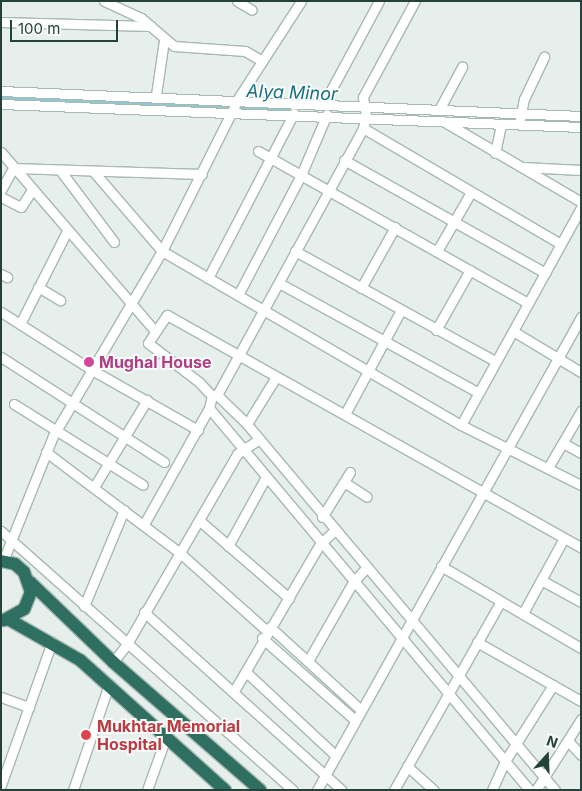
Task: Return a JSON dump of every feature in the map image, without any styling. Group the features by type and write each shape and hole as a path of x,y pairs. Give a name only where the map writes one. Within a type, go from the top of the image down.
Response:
{"highway":[{"path":"2,560 20,568 30,582 114,662 260,790"},
{"path":"5,620 24,609 29,601 30,582"},
{"path":"5,620 52,642 109,684 225,790"}],"street":[{"path":"104,1 141,18 164,40 177,46 245,51 262,61"},
{"path":"237,1 252,10"},
{"path":"2,560 12,541 56,431 162,250 202,174 237,101 301,1"},
{"path":"322,105 379,1"},
{"path":"144,524 198,430 214,396 239,355 363,128 366,116 364,97 415,1"},
{"path":"1,22 151,26"},
{"path":"156,96 164,40"},
{"path":"520,119 544,57"},
{"path":"440,108 462,67"},
{"path":"1,91 156,96 322,105 440,108 581,127"},
{"path":"1,104 327,114 501,124 520,119 581,116"},
{"path":"208,278 272,159 294,113"},
{"path":"238,295 301,175 327,114"},
{"path":"441,120 494,153 581,202"},
{"path":"494,153 501,124"},
{"path":"363,128 561,244"},
{"path":"258,151 329,189 528,303"},
{"path":"1,152 130,305 155,331"},
{"path":"344,160 545,273"},
{"path":"520,167 581,170"},
{"path":"14,168 202,174"},
{"path":"1,190 14,168"},
{"path":"60,170 114,242"},
{"path":"93,171 162,250 461,425 549,466 581,485"},
{"path":"1,197 21,207 32,190"},
{"path":"437,251 471,192"},
{"path":"461,425 477,392 581,208"},
{"path":"361,288 395,228"},
{"path":"20,324 67,231"},
{"path":"295,251 495,361"},
{"path":"436,330 470,270"},
{"path":"278,283 386,340 477,392"},
{"path":"38,287 60,300"},
{"path":"345,414 401,310"},
{"path":"1,312 92,370 198,430"},
{"path":"555,790 459,675 365,569 247,424 199,382 148,345 155,331 167,315 581,548"},
{"path":"317,790 482,491 509,447 581,317"},
{"path":"512,332 581,372"},
{"path":"1,357 164,462"},
{"path":"247,424 276,377"},
{"path":"94,487 147,400"},
{"path":"14,404 143,485"},
{"path":"209,408 320,544 450,691 530,790"},
{"path":"549,466 580,412"},
{"path":"114,662 127,644 144,612 242,448 259,438"},
{"path":"563,443 581,453"},
{"path":"46,452 180,553 267,632 355,720"},
{"path":"322,517 350,472"},
{"path":"228,546 266,477"},
{"path":"344,482 367,497"},
{"path":"84,606 124,510"},
{"path":"200,521 289,598"},
{"path":"1,531 293,790"},
{"path":"234,692 267,632 320,544 334,531"},
{"path":"523,614 564,538"},
{"path":"441,566 581,648"},
{"path":"308,661 353,582 365,569"},
{"path":"541,580 581,602"},
{"path":"394,790 501,601"},
{"path":"144,612 342,790"},
{"path":"267,632 308,661 361,710"},
{"path":"1,785 52,642"},
{"path":"477,642 581,701"},
{"path":"246,672 335,755"},
{"path":"73,790 109,684"},
{"path":"492,790 504,760 517,746 553,685"},
{"path":"1,697 29,707"},
{"path":"536,790 581,719"},
{"path":"147,790 166,737"},
{"path":"568,740 581,755"},
{"path":"1,752 12,756"},
{"path":"407,766 434,790"}],"waterway":[{"name":"Alya Minor","path":"1,96 294,108"}],"place":[{"name":"Mughal House","path":"89,362"},
{"name":"Mukhtar Memorial Hospital","path":"86,735"}]}
